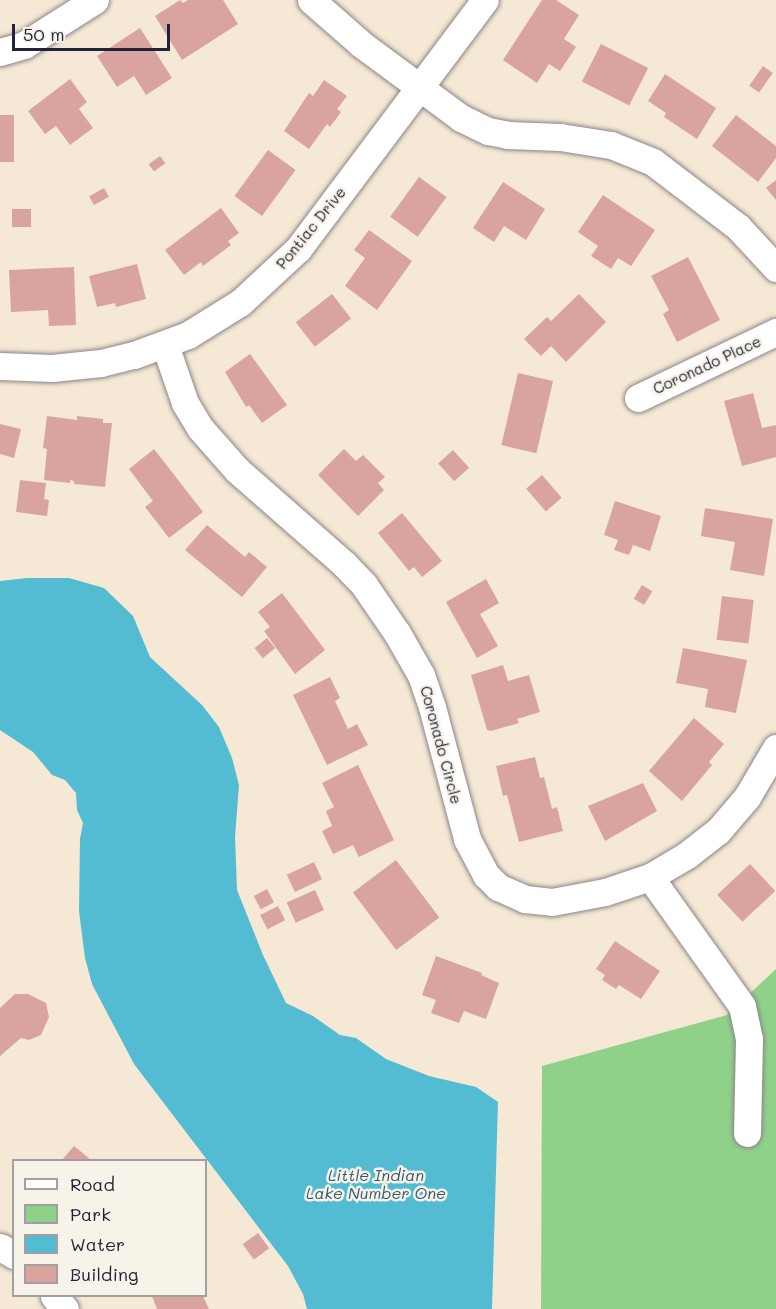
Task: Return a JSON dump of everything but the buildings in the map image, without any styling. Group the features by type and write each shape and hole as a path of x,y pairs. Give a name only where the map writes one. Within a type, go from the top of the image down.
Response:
{"street":[{"path":"0,52 24,45 96,0"},
{"path":"311,0 361,44 420,88 461,118 488,131 508,135 590,141 629,151 653,162 738,227 776,268"},
{"name":"Pontiac Drive","path":"0,366 52,368 101,363 165,345 206,325 241,302 298,249 485,0"},
{"name":"Coronado Place","path":"638,398 776,332"},
{"name":"Coronado Circle","path":"165,345 185,403 200,428 237,470 345,564 364,585 398,633 421,675 443,741 461,821 475,857 486,875 511,895 538,902 604,892 650,877 687,855 718,831 747,797 776,748"},
{"path":"650,877 742,1006 749,1039 747,1132"},
{"path":"55,1297 65,1309"}],"green space":[{"path":"776,969 776,1309 541,1309 542,1066 727,1015"}],"water":[{"name":"Little Indian Lake Number One","path":"27,578 69,578 104,588 133,616 150,657 202,705 219,727 232,758 239,785 235,837 237,890 263,955 286,1003 313,1016 340,1035 356,1038 386,1059 429,1076 476,1087 498,1102 492,1309 307,1309 303,1294 288,1266 134,1064 92,984 85,958 79,911 80,839 83,823 77,810 76,793 65,780 52,775 33,752 0,730 0,581"}]}
